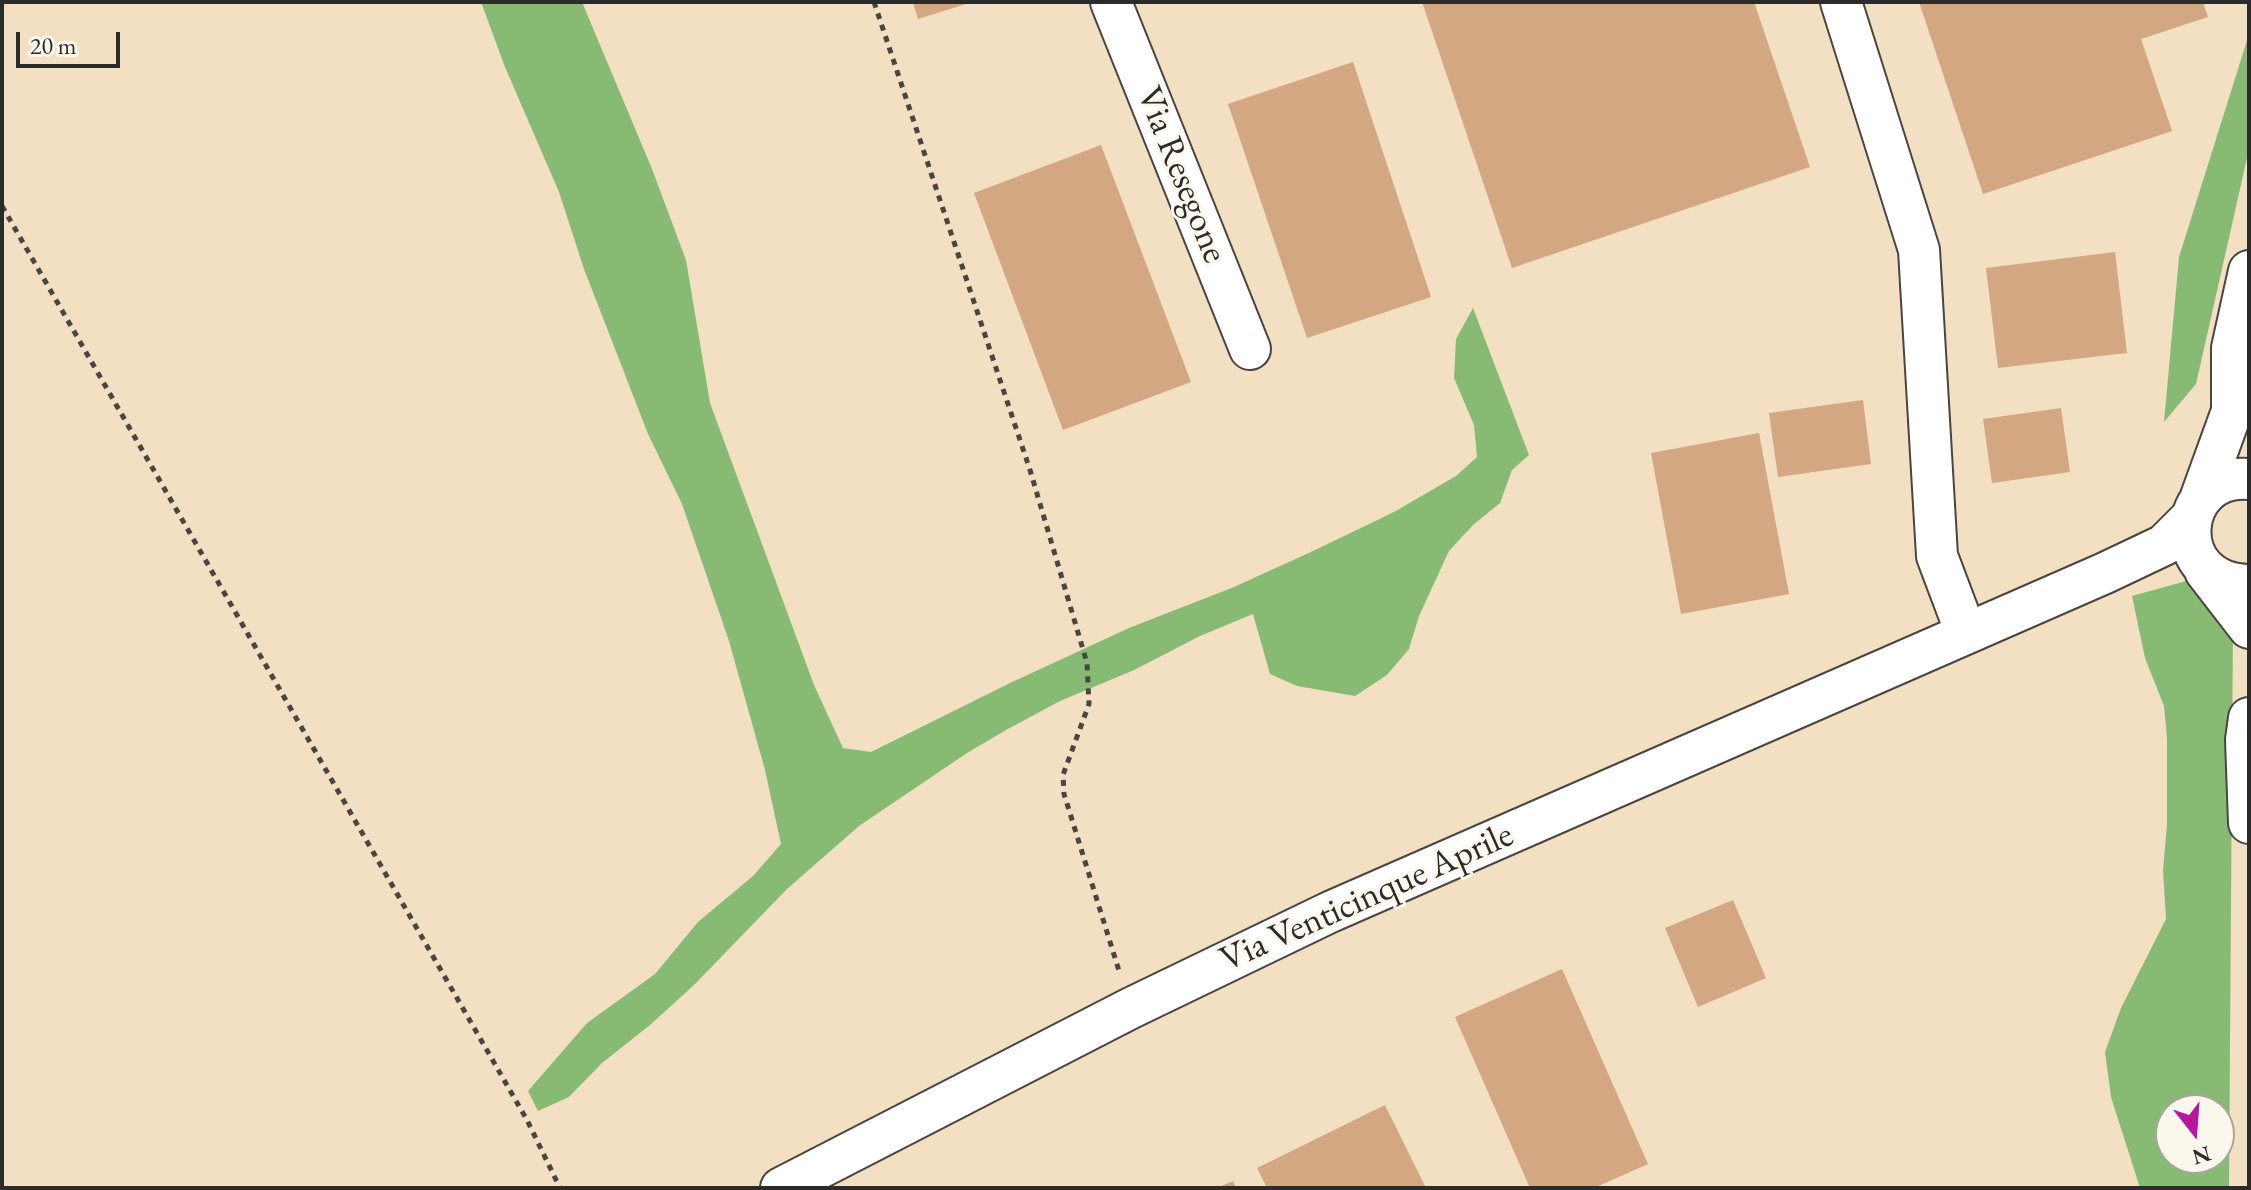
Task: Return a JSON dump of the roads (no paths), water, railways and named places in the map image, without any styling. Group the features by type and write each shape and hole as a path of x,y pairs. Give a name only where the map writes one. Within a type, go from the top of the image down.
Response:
{"street":[{"name":"Via Resegone","path":"1111,2 1250,349"},
{"path":"1841,2 1919,250 1937,556 1966,633"},
{"path":"2190,537 2232,411 2232,348 2249,271"},
{"path":"2232,411 2249,451"},
{"name":"Via Venticinque Aprile","path":"781,1188 1131,1008 1330,912 2190,537 2211,489 2227,481 2249,479"},
{"path":"2190,537 2217,579 2233,585 2249,585"},
{"path":"2190,537 2249,628"},
{"path":"2249,718 2246,740 2249,823"}]}
